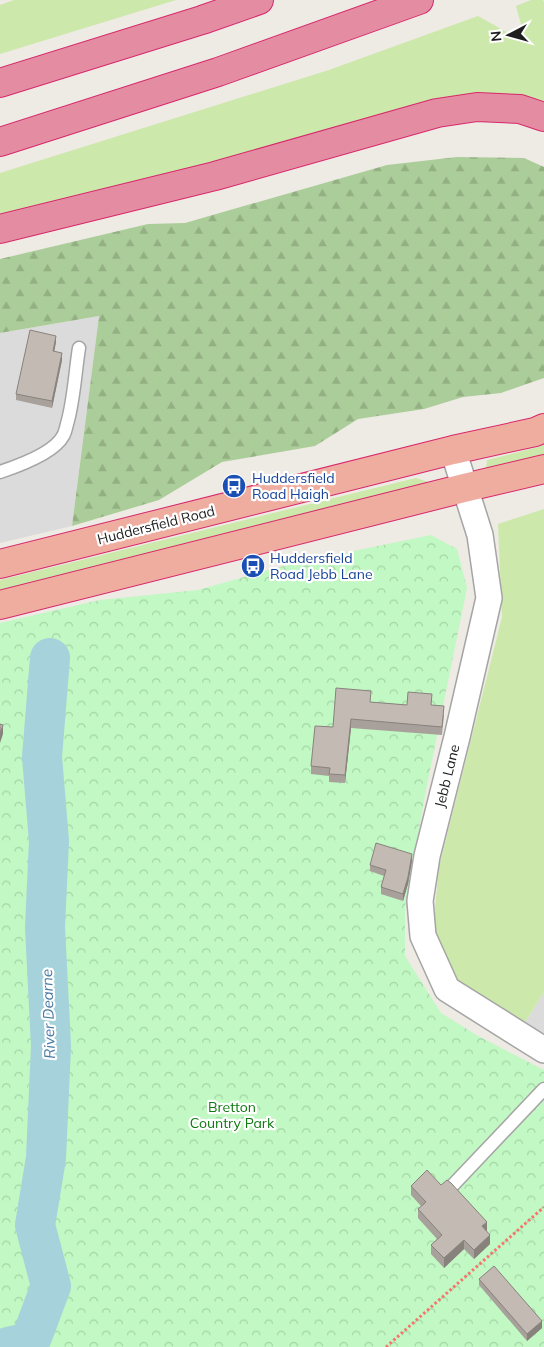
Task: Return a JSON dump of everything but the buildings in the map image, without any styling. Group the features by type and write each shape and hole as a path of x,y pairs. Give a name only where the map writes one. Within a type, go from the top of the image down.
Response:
{"highway":[{"path":"0,83 202,20 259,0"},
{"path":"0,142 218,72 419,0"},
{"path":"0,229 215,176 437,113 477,107 520,109 544,117"},
{"name":"Huddersfield Road","path":"0,564 453,450 535,432 544,428"},
{"path":"0,605 544,469"}],"street":[{"name":"Jebb Lane","path":"453,450 480,535 489,598 427,856 420,901 423,936 447,989 544,1050"}],"lane":[{"path":"0,472 37,457 63,436 70,415 79,348"},
{"path":"453,1185 544,1089"}],"path":[{"path":"386,1347 544,1207"}],"shaded area":[{"path":"99,316 72,526 0,543 0,333"},
{"path":"544,992 544,1035 524,1024"}],"green space":[{"path":"14,0 176,0 0,54 0,5"},
{"path":"531,0 543,0 544,2 544,107 348,127 0,218 0,173 329,70 478,16 526,43 516,6"},
{"path":"457,157 524,158 544,167 544,378 501,393 463,397 424,409 358,419 315,446 222,462 159,500 72,526 99,316 0,333 0,259 148,224 185,223 387,165"},
{"path":"544,444 544,458 490,472 486,468 487,460"},
{"path":"416,478 437,485 0,596 0,580"},
{"path":"544,509 544,992 524,1024 456,980 433,929 439,867 502,617 498,524"},
{"name":"Bretton Country Park","path":"431,535 457,549 467,588 426,790 405,907 405,956 441,1013 478,1036 544,1070 544,1347 0,1347 0,623 100,600 198,590 291,564"}],"waterway":[{"name":"River Dearne","path":"8,1347 30,1342 51,1286 35,1225 46,1158 51,1046 45,927 49,841 42,757 50,658"}],"place":[{"name":"Huddersfield Road Haigh","path":"234,486"},
{"name":"Huddersfield Road Jebb Lane","path":"253,566"}]}
